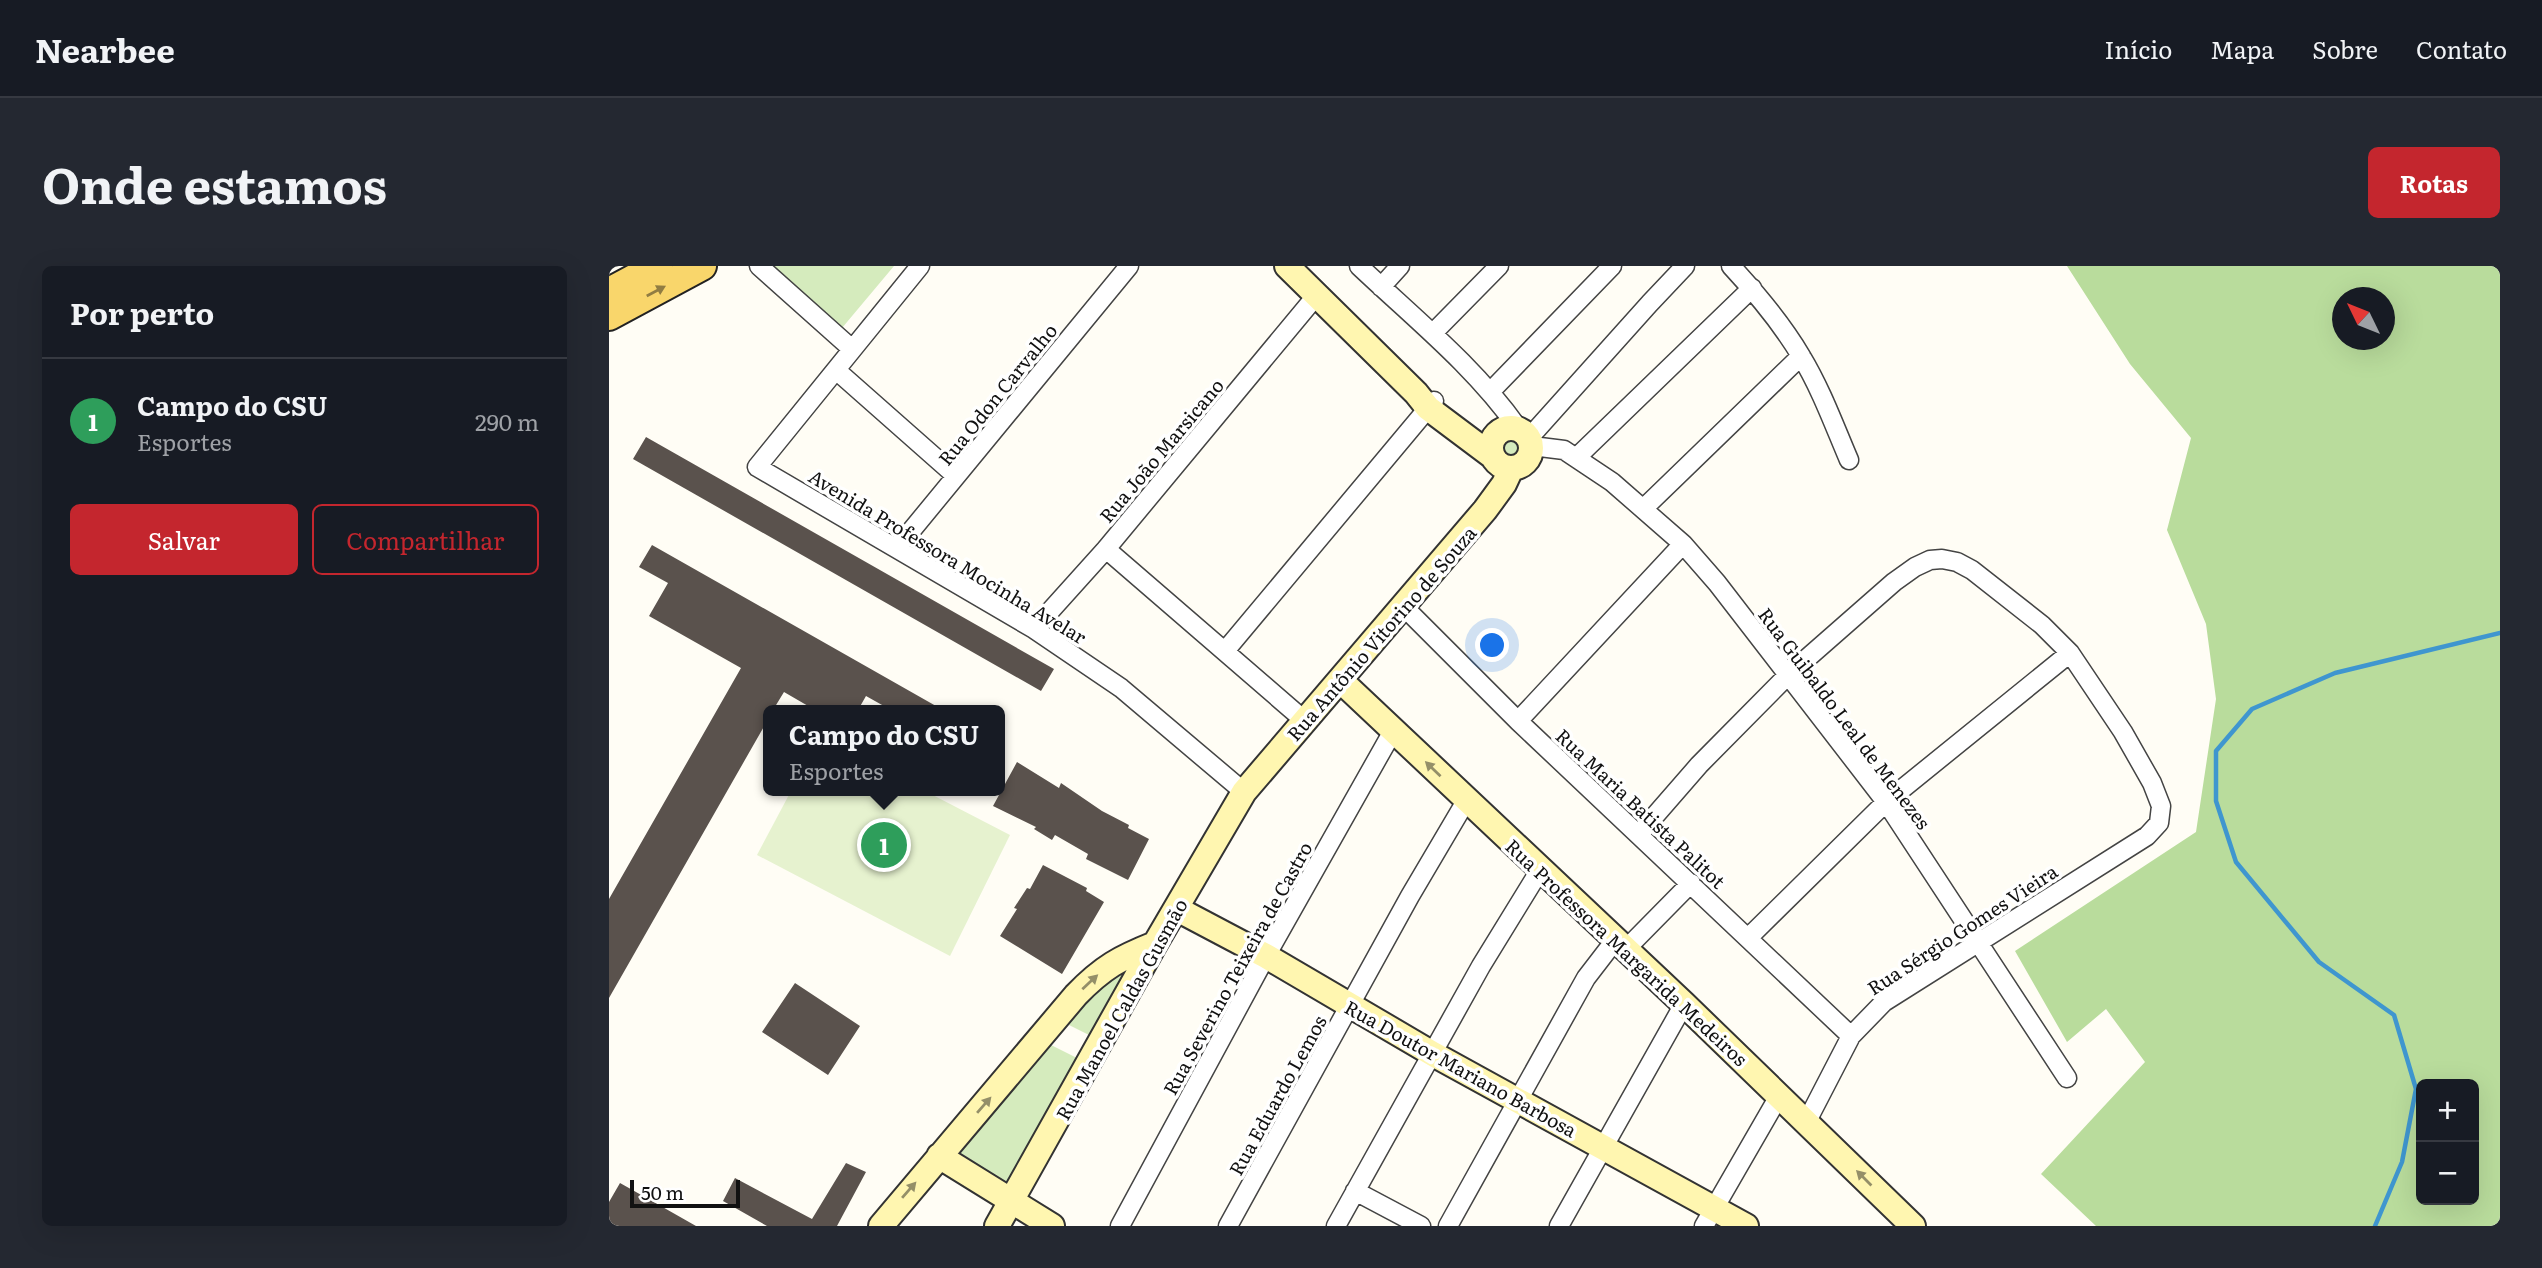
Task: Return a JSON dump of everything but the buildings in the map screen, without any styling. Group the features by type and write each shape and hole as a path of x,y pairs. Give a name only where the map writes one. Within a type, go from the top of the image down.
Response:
{"main road":[{"path":"609,292 658,266"},
{"path":"609,317 702,266"},
{"path":"1287,266 1426,400 1501,463 1526,462 1520,436"},
{"path":"1426,400 1465,421 1520,436"},
{"path":"1501,463 1492,441 1520,436"},
{"name":"Rua Antônio Vitorino de Souza","path":"1244,792 1491,503 1504,484 1501,463"},
{"name":"Rua Professora Margarida Medeiros","path":"1340,680 1807,1121 1913,1226"},
{"name":"Rua Manoel Caldas Gusmão","path":"997,1226 1155,944 1244,792"},
{"name":"Rua Doutor Mariano Barbosa","path":"1177,909 1266,956 1350,1007 1604,1148 1709,1217 1746,1226"},
{"path":"881,1226 1091,979 1119,959 1155,944"},
{"path":"939,1156 1052,1226"}],"street":[{"path":"759,266 852,349"},
{"path":"920,266 836,370 956,476"},
{"name":"Rua Odon Carvalho","path":"897,548 1129,266"},
{"path":"1359,266 1433,333 1491,391 1520,436 1685,266"},
{"path":"1381,287 1400,266"},
{"path":"1433,333 1499,266"},
{"path":"1491,391 1612,266"},
{"path":"1731,266 1752,288 1801,356 1825,402 1849,460"},
{"path":"1577,457 1752,288"},
{"name":"Rua João Marsicano","path":"1034,629 1106,549 1316,296"},
{"path":"1644,508 1801,356"},
{"name":"Avenida Professora Mocinha Avelar","path":"836,370 757,467 1034,629 1121,688 1244,792"},
{"path":"1225,651 1426,400"},
{"name":"Rua Guibaldo Leal de Menezes","path":"1520,436 1577,457 1644,508 1683,544 1717,583 1886,802 2067,1078"},
{"path":"1518,721 1683,544"},
{"path":"1106,549 1305,721"},
{"path":"1639,834 1699,765 1788,675 1894,582 1930,560 1957,562 1972,570 2042,625 2070,653 1886,802 1748,938"},
{"name":"Rua Maria Batista Palitot","path":"1404,607 1518,721 1851,1036"},
{"name":"Rua Sérgio Gomes Vieira","path":"1807,1121 1851,1036 1873,1012 1902,989 2147,836 2159,823 2161,806 2152,783 2123,732 2070,653"},
{"name":"Rua Severino Teixeira de Castro","path":"1120,1226 1266,956 1393,731"},
{"name":"Rua Eduardo Lemos","path":"1228,1226 1410,896 1466,801"},
{"path":"1336,1226 1481,966 1540,870"},
{"path":"1448,1226 1586,978 1691,883"},
{"path":"1559,1226 1684,1004"},
{"path":"1709,1217 1779,1096"},
{"path":"1355,1191 1421,1226"}],"green space":[{"path":"768,266 894,266 842,328"},
{"path":"2067,266 2500,266 2500,1226 2096,1226 2041,1174 2145,1062 2106,1009 2067,1042 2015,951 2196,832 2216,699 2206,624 2167,530 2191,438 2130,364"},
{"path":"1511,435 1519,439 1523,447 1519,455 1511,459 1503,455 1499,447 1503,439"},
{"path":"788,796 935,796 1010,835 950,956 757,855"},
{"path":"1140,958 1095,1038 1067,1024 1105,982"},
{"path":"1045,1042 1083,1061 1009,1193 949,1152"}],"waterway":[{"path":"2375,1226 2402,1162 2416,1089 2394,1015 2319,962 2236,862 2216,801 2216,751 2252,709 2335,673 2500,633"}],"place":[{"name":"Campo do CSU","path":"884,845"}]}
